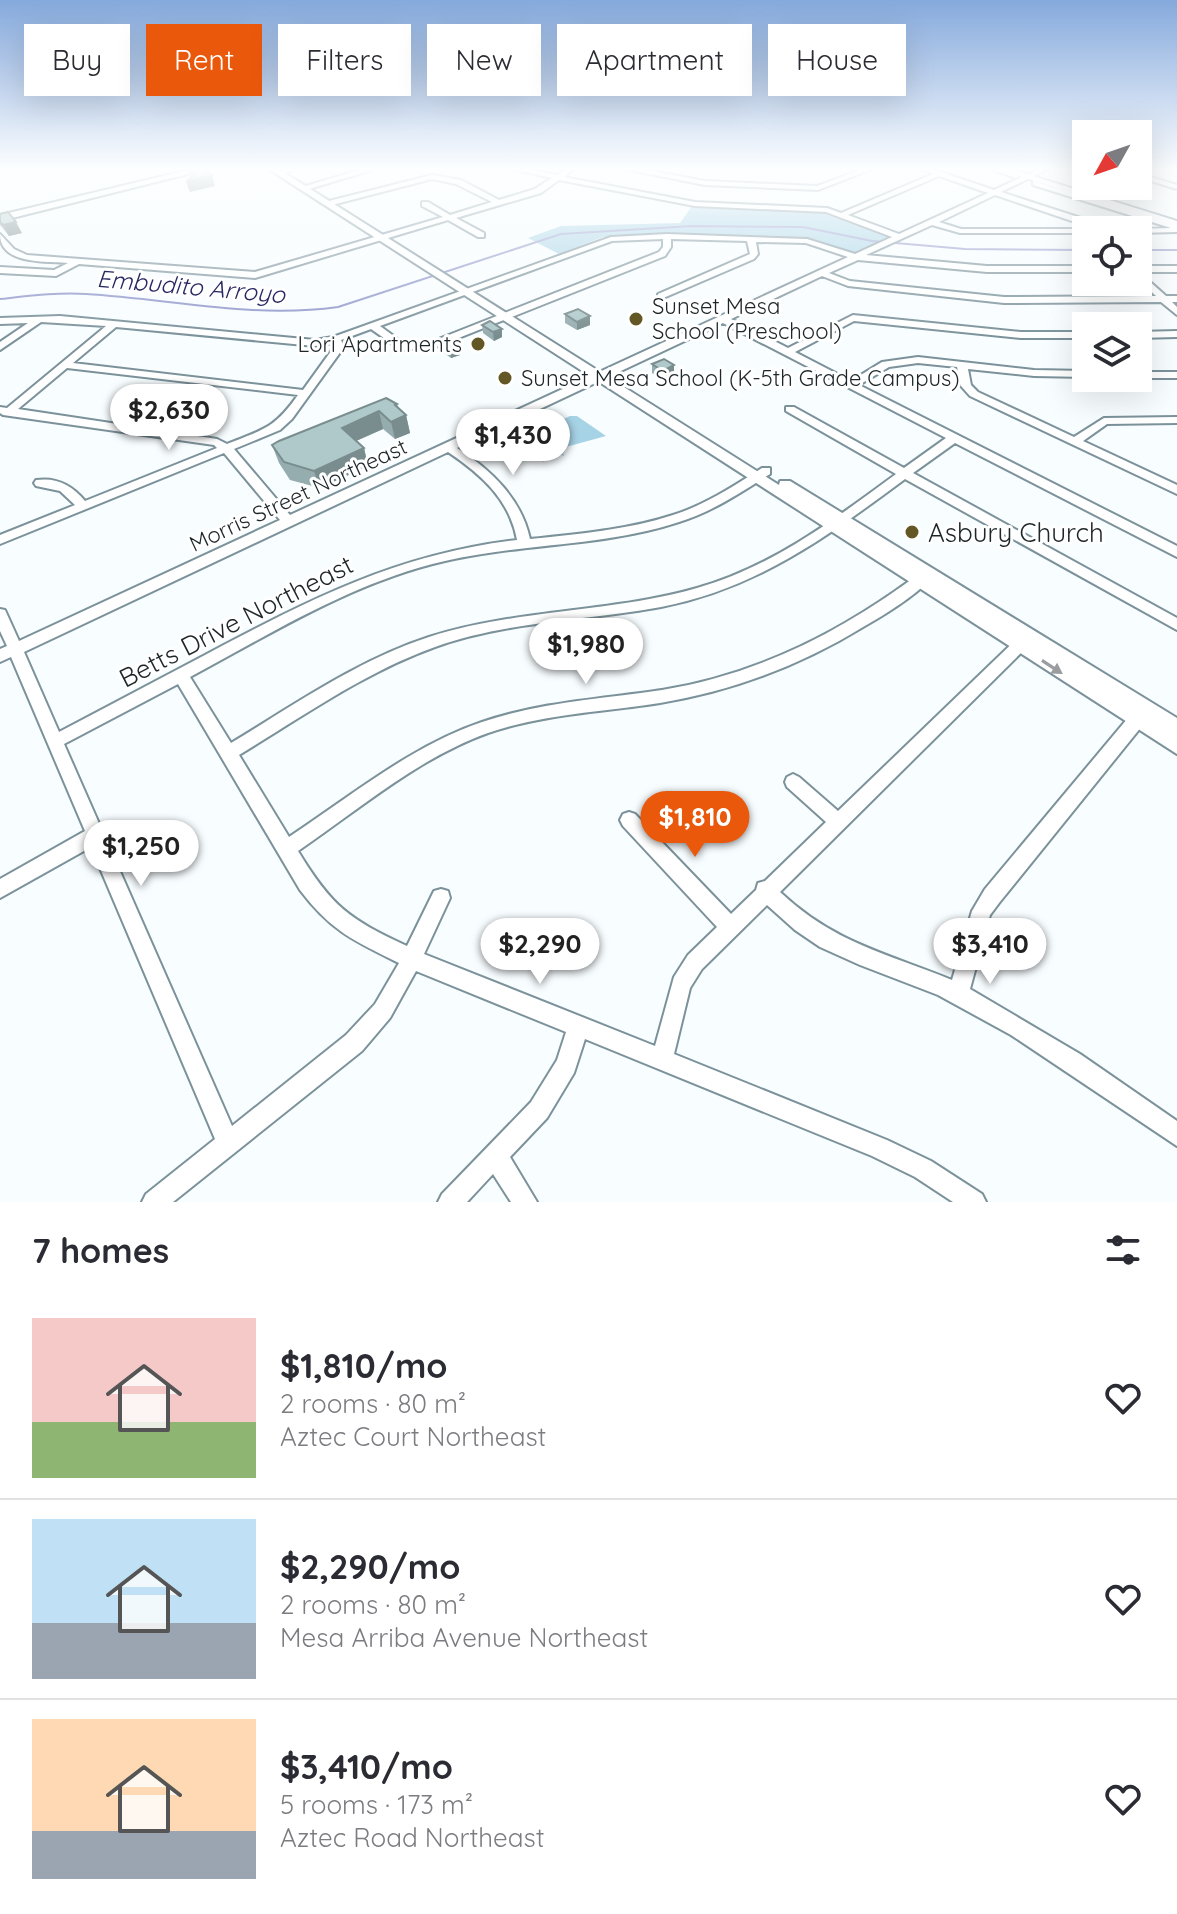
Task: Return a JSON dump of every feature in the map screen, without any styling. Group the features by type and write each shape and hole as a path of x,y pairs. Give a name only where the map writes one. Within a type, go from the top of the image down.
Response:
{"main road":[{"path":"365,224 1142,715 1177,746"},
{"path":"1142,715 1177,728"}],"street":[{"path":"0,236 11,251 26,257 255,275 431,224"},
{"path":"462,224 481,235"},
{"path":"862,224 895,239"},
{"name":"Morris Street Northeast","path":"8,653 927,224"},
{"path":"939,224 960,231 1072,231"},
{"path":"1152,229 1177,225"},
{"path":"372,325 398,345 420,348 662,254 667,247 667,236"},
{"path":"0,321 113,325 289,343 335,339 599,242 667,236 807,241 856,257 987,269 1072,269"},
{"path":"661,296 751,257 754,254 751,239"},
{"path":"0,254 11,251"},
{"path":"0,270 56,273 78,261"},
{"path":"1152,271 1177,269"},
{"path":"822,273 855,284 1004,300 1177,299"},
{"path":"1152,287 1177,312"},
{"path":"788,352 853,318 1021,335 1072,335"},
{"path":"723,319 1177,552"},
{"path":"0,347 39,320"},
{"path":"3,413 113,325"},
{"path":"1152,335 1177,334"},
{"path":"0,540 227,449 281,424 339,347 335,339"},
{"path":"851,385 886,364 899,361 1072,374"},
{"path":"65,365 305,393"},
{"path":"962,365 966,386 974,394 1176,487"},
{"path":"1152,375 1177,375"},
{"path":"790,409 1177,625"},
{"path":"3,413 206,438 227,449 289,522"},
{"path":"1074,442 1104,421 1177,420"},
{"path":"228,753 364,675 431,643 474,630 640,605 706,591 764,568 836,522 954,438"},
{"path":"448,447 503,493 520,520 524,542"},
{"name":"Betts Drive Northeast","path":"54,742 302,610 362,582 427,560 524,542 599,534 675,519 723,498 761,475"},
{"path":"40,483 59,483 82,506"},
{"path":"286,849 459,737 510,721 704,688 766,670 839,637 924,577"},
{"path":"0,614 8,653 54,742 228,1143"},
{"path":"662,1059 686,972 765,890 1024,641"},
{"path":"181,675 307,883 339,920 412,959 879,1148 923,1169 974,1202"},
{"path":"958,994 982,911 1142,715"},
{"path":"793,782 837,821"},
{"path":"629,820 730,927"},
{"path":"0,889 95,835"},
{"path":"765,890 789,914 826,940 958,994 1094,1075 1177,1135"},
{"path":"154,1202 367,1032 388,1007 441,898"},
{"path":"450,1202 539,1110 566,1065 579,1025"},
{"path":"496,1157 525,1202"}],"shaded area":[{"path":"860,224 893,237 854,254 814,239 666,234 603,237 559,254 528,238 561,226"},
{"path":"570,416 577,416 606,436 562,448 564,456 555,452 544,455 544,462 507,433 522,426 542,429"}],"building":[{"path":"578,309 590,316 577,322 565,314"},
{"path":"490,321 502,329 493,332 482,325"},
{"path":"447,338 459,346 450,350 439,341"},
{"path":"664,359 674,365 663,371 652,364"},
{"path":"386,398 397,404 406,415 391,422 379,411 342,428 364,448 314,471 284,462 272,445 279,441"}],"waterway":[{"name":"Embudito Arroyo","path":"0,299 75,294 274,311 338,307 561,234 692,226 803,227 872,241 965,249 1072,250"},
{"name":"Embudito Arroyo","path":"1152,250 1177,250"}],"place":[{"name":"Sunset Mesa School (Preschool)","path":"636,319"},
{"name":"Lori Apartments","path":"478,344"},
{"name":"Sunset Mesa School (K-5th Grade Campus)","path":"505,378"},
{"name":"Asbury Church","path":"912,532"}]}
